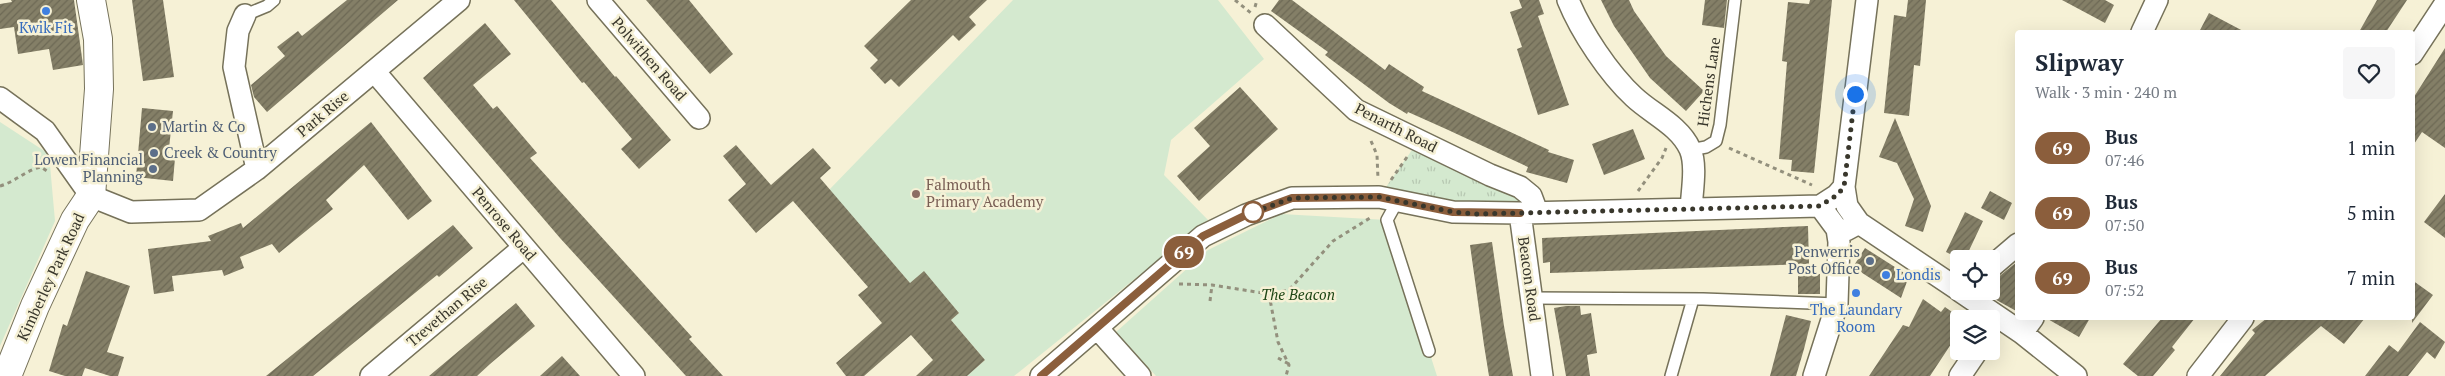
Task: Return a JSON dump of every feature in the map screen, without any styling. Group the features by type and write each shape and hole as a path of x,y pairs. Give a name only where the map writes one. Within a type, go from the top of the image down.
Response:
{"street":[{"name":"Kimberley Park Road","path":"8,376 43,289 75,220 91,196 92,154 99,89 98,39 91,0"},
{"name":"Park Rise","path":"91,196 131,212 199,210 257,169 459,0"},
{"name":"Polwithen Road","path":"598,0 700,118"},
{"path":"1568,0 1600,57 1633,97 1674,129 1690,150 1693,168 1691,209"},
{"path":"1814,376 1837,304 1838,235 1833,196 1867,0"},
{"path":"2143,30 2157,0"},
{"path":"2415,49 2445,4"},
{"path":"245,15 238,31 234,67 257,169"},
{"name":"Penarth Road","path":"1265,25 1356,110 1490,175 1520,187 1531,196 1528,213"},
{"name":"Penrose Road","path":"374,71 634,376"},
{"path":"0,98 45,131 91,196"},
{"path":"1041,376 1098,329 1203,236 1246,215 1292,198 1388,198 1453,212 1528,213 1691,209 1833,196 1847,206 1859,223 1950,283"},
{"name":"Beacon Road","path":"1528,213 1532,298 1542,376"},
{"path":"1838,235 1859,223"},
{"path":"2000,259 2015,247"},
{"name":"Trevethan Rise","path":"371,376 523,248"},
{"path":"1972,300 1982,310"},
{"path":"2198,376 2241,320"},
{"path":"2000,324 2027,325 2076,376"},
{"path":"1098,329 1140,376"},
{"path":"1960,376 1971,360"}],"lane":[{"path":"245,15 267,6 274,0"},
{"name":"Hichens Lane","path":"1690,150 1706,147 1715,141 1720,126 1735,0"},
{"path":"1388,198 1387,220 1429,351"},
{"path":"1532,298 1693,299 1837,304"},
{"path":"1670,376 1693,299"}],"path":[{"path":"1628,211 1629,198 1638,191 1662,158 1674,129"},
{"path":"1368,134 1377,155 1388,198"},
{"path":"1150,282 1212,285 1269,294 1289,290 1333,241 1388,198 1419,140"},
{"path":"1715,141 1833,196"},
{"path":"0,186 41,167 50,174"},
{"path":"1210,301 1212,285"},
{"path":"1269,294 1278,342 1290,365 1286,376"},
{"path":"1278,358 1290,365"}],"green space":[{"path":"1013,0 1218,0 1264,59 1171,140 1164,175 1208,220 1014,376 967,376 985,360 951,320 959,313 924,272 910,283 829,190"},
{"path":"0,122 49,154 55,221 0,346"},
{"path":"1419,140 1489,175 1537,212 1379,197"},
{"name":"The Beacon","path":"1281,214 1387,220 1437,376 1156,376 1116,332 1208,250"}],"building":[{"path":"11,0 74,0 83,65 53,70 49,49 18,54 14,27 0,29 0,4 12,2"},
{"path":"132,0 163,0 174,77 143,81"},
{"path":"347,0 398,0 267,112 254,97 251,85 285,56 277,47 298,31 302,36"},
{"path":"514,0 551,0 615,77 671,140 639,169 621,149 632,139 584,82 582,83"},
{"path":"646,0 689,0 733,54 710,74"},
{"path":"911,0 987,0 969,17 976,25 959,41 953,35 899,87 891,79 885,84 870,68 878,60 864,46"},
{"path":"1279,0 1292,0 1385,70 1389,64 1424,87 1422,91 1549,150 1548,152 1574,160 1567,183 1526,172 1528,167 1408,112 1407,114 1389,103 1325,55 1328,52 1271,11"},
{"path":"1519,0 1539,0 1544,14 1538,16 1569,105 1538,115 1517,49 1522,47 1510,12 1522,8"},
{"path":"1601,0 1629,0 1634,11 1666,56 1704,91 1686,111 1650,78 1614,26"},
{"path":"1705,0 1727,0 1724,28 1702,25"},
{"path":"1810,0 1832,0 1814,173 1791,171 1792,160 1779,159 1787,62 1782,61 1788,2 1809,4"},
{"path":"1908,0 1926,0 1920,66 1914,65 1909,116 1884,113 1894,15 1906,17"},
{"path":"2062,0 2105,0 2114,5 2105,23"},
{"path":"2377,0 2407,0 2387,30 2360,30"},
{"path":"2209,13 2241,30 2200,30"},
{"path":"485,23 511,54 473,85 493,109 497,106 537,153 530,158 692,337 689,339 723,376 686,376 560,238 423,78"},
{"path":"2445,48 2445,148 2422,132 2415,142 2415,95"},
{"path":"1240,87 1278,129 1199,201 1177,176 1210,146 1194,128"},
{"path":"142,108 173,111 168,158 175,158 173,181 136,177"},
{"path":"1895,118 1931,206 1923,232 1905,226 1914,199 1897,163 1879,157"},
{"path":"371,122 432,201 408,220 364,165 326,200 333,209 279,253 272,244 240,257 244,268 224,276 222,270 172,276 174,291 154,294 148,249 211,241 208,236 241,223 243,228"},
{"path":"1633,129 1645,159 1604,175 1592,144"},
{"path":"736,145 771,185 813,148 831,168 820,178 910,283 924,271 959,313 951,320 985,360 967,376 916,376 933,360 911,335 864,376 846,376 836,363 882,323 858,295 868,287 793,201 756,233 728,200 746,184 723,156"},
{"path":"1990,191 2012,203 2004,220 1981,208"},
{"path":"2445,194 2445,238 2424,222"},
{"path":"1965,212 1983,221 1969,250 1950,250 1950,254 1946,252"},
{"path":"453,225 473,248 439,277 437,275 313,376 266,376"},
{"path":"1808,226 1809,264 1550,273 1550,262 1543,263 1542,238"},
{"path":"1492,242 1513,376 1489,376 1484,345 1470,245"},
{"name":"Londis","path":"1865,248 1909,276 1901,298 1853,267"},
{"path":"2015,263 2015,310 1996,300 2000,300 2000,276"},
{"path":"86,271 130,286 107,352 124,357 118,376 110,376 85,368 82,376 65,376 49,371 63,324 67,326"},
{"path":"1798,274 1820,274 1820,294 1798,294"},
{"path":"2415,282 2433,295 2415,319"},
{"path":"1923,299 1941,312 1945,307 1950,311 1950,346 1930,376 1869,376 1903,325 1909,327"},
{"path":"516,303 535,326 477,376 429,376"},
{"path":"1580,306 1581,315 1591,313 1597,353 1587,355 1590,376 1566,376 1554,308"},
{"path":"1786,315 1811,321 1804,349 1796,376 1770,376"},
{"path":"2049,320 2089,320 2079,337"},
{"path":"2160,320 2193,320 2172,347 2175,350 2153,376 2138,376 2123,364"},
{"path":"2264,320 2363,320 2344,344 2321,326 2265,376 2220,376 2255,333 2252,330"},
{"path":"2420,322 2445,342 2435,359 2427,352 2408,376 2365,376 2389,345 2398,352"},
{"path":"562,356 580,376 540,376"}],"bus line":[{"name":"69","path":"1041,376 1098,329 1203,236 1246,215 1292,198 1379,197 1422,204 1453,212 1475,214 1520,213"}],"place":[{"name":"Kwik Fit","path":"46,11"},
{"name":"Martin & Co","path":"152,127"},
{"name":"Creek & Country","path":"154,153"},
{"name":"Lowen Financial Planning","path":"153,169"},
{"name":"Falmouth Primary Academy","path":"916,194"},
{"name":"Penwerris Post Office","path":"1870,261"},
{"name":"Londis","path":"1886,275"},
{"name":"The Laundary Room","path":"1856,293"}],"route":[{"path":"1253,212 1246,215 1292,198 1331,197 1379,197 1422,204 1453,212 1475,214 1820,206 1837,195 1844,187 1855,94"}]}
